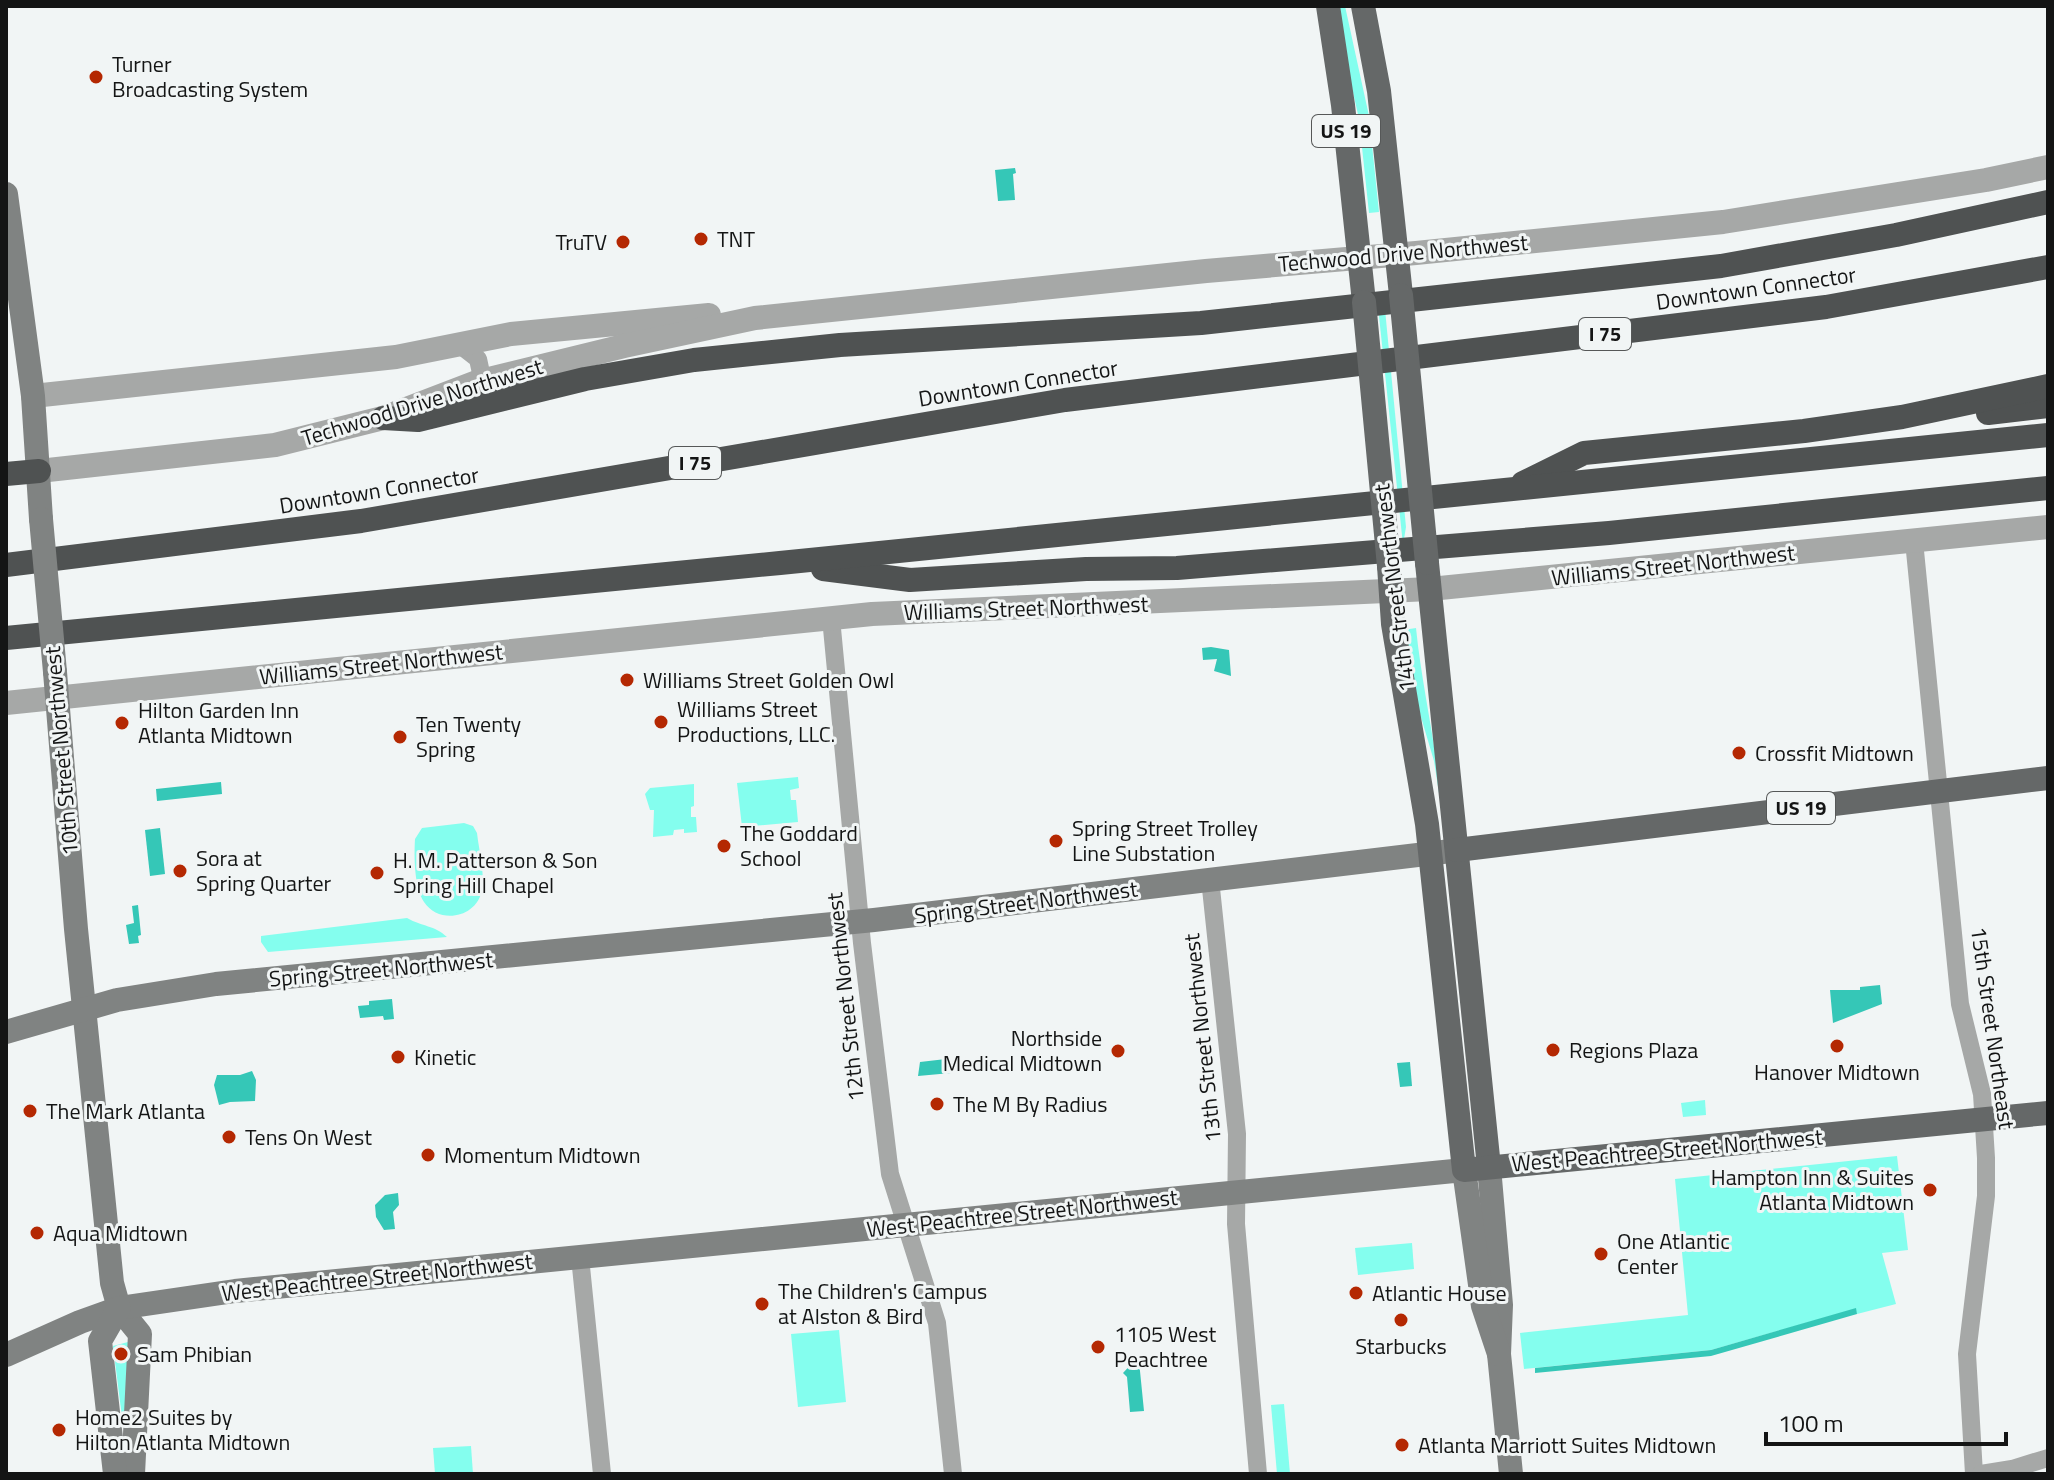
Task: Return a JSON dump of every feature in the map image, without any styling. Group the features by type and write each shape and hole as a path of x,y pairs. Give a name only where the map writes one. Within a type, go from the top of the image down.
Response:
{"highway":[{"path":"383,418 418,420 585,379 694,360 840,345 1201,323 1721,266 1896,235 2048,202"},
{"name":"Downtown Connector","path":"6,565 350,523 1065,400 1826,307 2045,265"},
{"path":"1507,491 1584,453 1804,431 1902,417 2048,386"},
{"path":"1902,417 1944,418 2048,406"},
{"path":"6,638 2048,435"},
{"path":"6,474 39,471"},
{"path":"780,563 910,580 1086,569 1177,568 1609,533 2048,488"}],"main road":[{"name":"14th Street Northwest","path":"1328,6 1343,105 1364,302 1393,624 1431,853 1464,1170"},
{"name":"14th Street Northwest","path":"1363,6 1379,91 1397,254 1489,1167"},
{"name":"10th Street Northwest","path":"6,194 33,396 84,1010 112,1283 119,1308"},
{"name":"Spring Street Northwest","path":"6,1032 117,1000 216,984 860,921 2048,778"},
{"name":"West Peachtree Street Northwest","path":"6,1355 119,1308 235,1291 2048,1113"},
{"path":"1489,1167 1501,1305 1499,1354 1511,1474"},
{"path":"1464,1170 1483,1306 1499,1354"},
{"path":"115,1474 100,1341 119,1308 140,1334 133,1474"}],"street":[{"name":"Techwood Drive Northwest","path":"39,471 275,445 383,418 477,382 755,318 1723,222 1986,180 2048,167"},
{"name":"Techwood Drive Northwest","path":"33,396 396,357 511,334 700,315 755,318"},
{"path":"460,345 478,359 481,373 477,382"},
{"name":"Williams Street Northwest","path":"6,703 831,618 1390,578 1430,589 2048,527"},
{"name":"15th Street Northeast","path":"1914,541 1960,1004 1978,1075 1984,1120 1986,1196 1967,1354 1974,1474"},
{"name":"12th Street Northwest","path":"831,618 860,921 890,1174 937,1323 953,1474"},
{"name":"13th Street Northwest","path":"1210,879 1237,1134 1236,1224 1258,1474"},
{"path":"580,1257 602,1474"},
{"path":"1981,1474 2048,1458"}],"shaded area":[{"path":"1337,6 1345,6 1369,116 1379,212 1369,213 1359,119 1339,30"},
{"path":"1015,168 1015,200 998,201 995,170"},
{"path":"1384,299 1406,527 1403,545 1379,316"},
{"path":"1416,628 1441,806 1434,761 1410,680 1403,630"},
{"path":"1202,648 1229,650 1231,676 1214,671 1217,659 1203,660"},
{"path":"798,777 799,788 790,790 791,800 796,800 798,822 742,827 737,783"},
{"path":"221,782 222,794 157,801 156,789"},
{"path":"694,784 691,817 696,817 697,832 674,830 673,835 653,837 654,810 650,810 645,794 650,788"},
{"path":"464,823 473,826 477,833 482,890 473,907 465,912 448,916 439,914 424,902 418,888 415,839 422,828"},
{"path":"160,828 165,874 150,876 145,830"},
{"path":"138,905 141,935 138,936 139,943 129,944 126,925 134,923 132,906"},
{"path":"407,918 438,930 447,937 268,952 261,942 261,936"},
{"path":"1880,985 1882,1004 1833,1023 1830,990 1860,990 1860,987"},
{"path":"392,999 394,1019 384,1020 383,1016 360,1018 358,1006 369,1005 369,1001"},
{"path":"946,1059 951,1073 918,1076 920,1062"},
{"path":"1410,1062 1412,1086 1400,1087 1397,1063"},
{"path":"252,1071 256,1080 255,1101 219,1105 214,1085 217,1075 240,1075"},
{"path":"1705,1100 1706,1115 1683,1117 1681,1103"},
{"path":"1897,1156 1908,1250 1882,1253 1896,1304 1857,1314 1855,1309 1711,1350 1524,1369 1520,1333 1688,1315 1675,1179"},
{"path":"398,1193 399,1205 393,1212 395,1229 384,1230 376,1217 375,1205 385,1195"},
{"path":"1412,1243 1414,1269 1358,1275 1355,1248"},
{"path":"1856,1308 1857,1314 1711,1356 1535,1373 1535,1368 1711,1350"},
{"path":"839,1330 846,1402 798,1407 791,1334"},
{"path":"128,1342 125,1423 123,1425 113,1346"},
{"path":"1136,1359 1139,1361 1144,1411 1130,1412 1127,1377 1123,1373"},
{"path":"1284,1404 1290,1474 1277,1474 1271,1405"},
{"path":"471,1446 473,1474 435,1474 433,1448"}],"place":[{"name":"Turner Broadcasting System","path":"96,77"},
{"name":"TNT","path":"701,239"},
{"name":"TruTV","path":"623,242"},
{"name":"Williams Street Golden Owl","path":"627,680"},
{"name":"Williams Street Productions, LLC.","path":"661,722"},
{"name":"Hilton Garden Inn Atlanta Midtown","path":"122,723"},
{"name":"Ten Twenty Spring","path":"400,737"},
{"name":"Crossfit Midtown","path":"1739,753"},
{"name":"Spring Street Trolley Line Substation","path":"1056,841"},
{"name":"The Goddard School","path":"724,846"},
{"name":"Sora at Spring Quarter","path":"180,871"},
{"name":"H. M. Patterson & Son Spring Hill Chapel","path":"377,873"},
{"name":"Hanover Midtown","path":"1837,1046"},
{"name":"Regions Plaza","path":"1553,1050"},
{"name":"Northside Medical Midtown","path":"1118,1051"},
{"name":"Kinetic","path":"398,1057"},
{"name":"The M By Radius","path":"937,1104"},
{"name":"The Mark Atlanta","path":"30,1111"},
{"name":"Tens On West","path":"229,1137"},
{"name":"Momentum Midtown","path":"428,1155"},
{"name":"Hampton Inn & Suites Atlanta Midtown","path":"1930,1190"},
{"name":"Aqua Midtown","path":"37,1233"},
{"name":"One Atlantic Center","path":"1601,1254"},
{"name":"Atlantic House","path":"1356,1293"},
{"name":"The Children's Campus at Alston & Bird","path":"762,1304"},
{"name":"Starbucks","path":"1401,1320"},
{"name":"1105 West Peachtree","path":"1098,1347"},
{"name":"Sam Phibian","path":"121,1354"},
{"name":"Home2 Suites by Hilton Atlanta Midtown","path":"59,1430"},
{"name":"Atlanta Marriott Suites Midtown","path":"1402,1445"}]}
